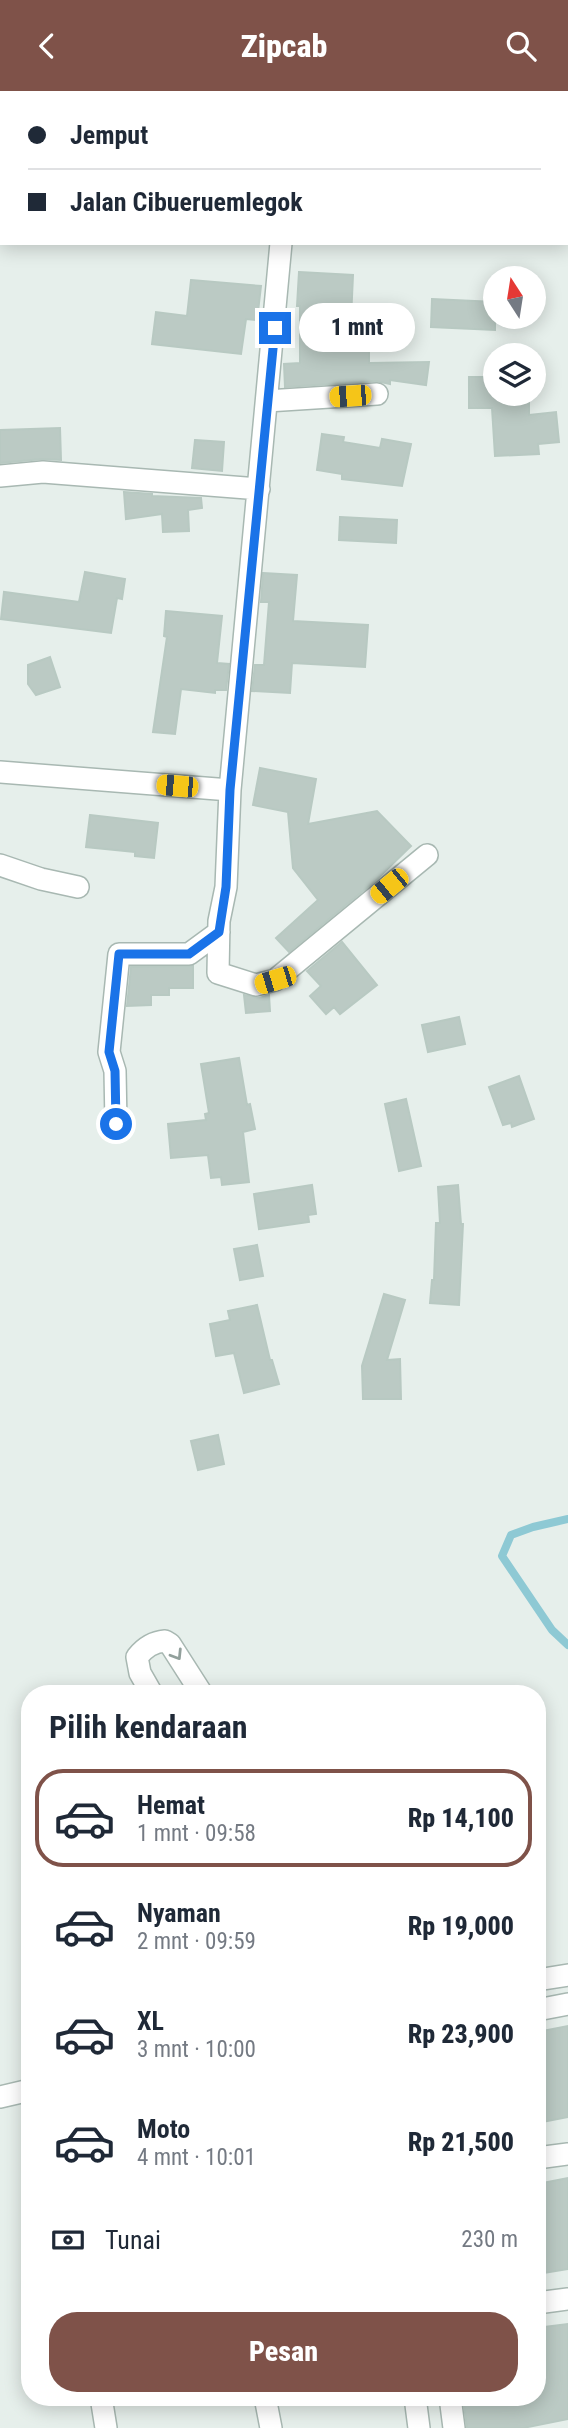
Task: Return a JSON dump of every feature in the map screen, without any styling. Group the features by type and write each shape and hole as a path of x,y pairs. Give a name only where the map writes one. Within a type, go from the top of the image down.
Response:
{"street":[{"path":"281,245 230,790 226,887 219,932 218,973 256,985 275,980 428,855"},
{"path":"267,401 377,394"},
{"path":"0,476 43,472 259,489"},
{"path":"0,772 230,790"},
{"path":"0,865 41,879 78,887"},
{"path":"116,1124 115,1071 109,1052 119,954 189,954 219,932"},
{"path":"147,1685 140,1673 138,1657 150,1644 166,1641 196,1685"},
{"path":"546,1979 568,1975"},
{"path":"546,2008 568,2004"},
{"path":"0,2097 21,2092"},
{"path":"546,2157 568,2154"},
{"path":"546,2302 568,2299"},
{"path":"102,2406 106,2428"},
{"path":"267,2406 271,2428"},
{"path":"416,2406 419,2428"},
{"path":"451,2406 454,2428"}],"building":[{"path":"299,272 353,275 351,319 369,319 369,363 429,362 426,385 390,380 390,384 376,381 285,387 284,364 300,363 300,306 297,306"},
{"path":"191,280 261,286 257,320 246,319 241,354 152,344 156,312 187,316"},
{"path":"432,299 483,301 483,329 495,330 431,327"},
{"path":"469,377 483,377 483,406 529,406 529,415 556,412 559,442 538,444 539,454 495,456 492,408 469,408"},
{"path":"60,428 61,460 0,463 0,430"},
{"path":"322,434 344,437 343,442 380,448 382,439 411,444 402,486 342,479 342,474 317,470"},
{"path":"195,440 224,442 222,471 192,468"},
{"path":"124,492 201,498 202,508 188,510 189,531 163,532 162,514 126,519"},
{"path":"340,517 397,520 396,543 339,540"},
{"path":"85,572 125,579 122,599 117,598 111,633 1,619 4,592 79,602"},
{"path":"263,573 297,575 293,621 368,625 365,667 292,663 290,693 252,691 255,665 264,665 269,602 261,602"},
{"path":"166,611 222,616 217,663 229,664 226,690 215,690 215,693 181,689 175,734 153,732 167,637 164,636"},
{"path":"50,657 60,687 36,695 28,684 28,665"},
{"path":"260,768 316,779 308,824 377,811 411,846 375,881 289,952 276,938 318,900 293,868 288,812 253,805"},
{"path":"90,815 158,823 154,858 135,856 135,852 86,847"},
{"path":"342,942 377,985 340,1014 334,1007 326,1014 310,996 321,986 307,971"},
{"path":"193,966 193,988 169,988 169,995 151,995 151,1005 127,1006 131,967"},
{"path":"244,995 259,998 269,995 270,1011 246,1013"},
{"path":"459,1017 465,1044 428,1052 422,1025"},
{"path":"239,1058 247,1105 250,1104 255,1129 243,1132 249,1182 222,1185 221,1177 211,1178 208,1155 171,1158 168,1124 206,1120 205,1114 209,1113 201,1064"},
{"path":"519,1076 534,1119 512,1127 511,1123 503,1125 489,1087"},
{"path":"406,1099 421,1166 399,1171 385,1104"},
{"path":"312,1185 316,1214 308,1215 309,1222 259,1229 254,1194"},
{"path":"458,1185 463,1224 459,1305 430,1303 434,1280 436,1223 440,1223 438,1187"},
{"path":"257,1245 263,1276 240,1280 234,1249"},
{"path":"384,1294 405,1300 387,1360 400,1359 401,1399 363,1399 362,1366"},
{"path":"257,1305 270,1360 279,1384 244,1393 234,1353 216,1356 210,1324 230,1320 228,1311"},
{"path":"218,1435 224,1464 198,1470 191,1441"},
{"path":"568,2026 568,2117 546,2121 546,2030"},
{"path":"568,2178 568,2269 546,2273 546,2182"},
{"path":"568,2324 568,2419 523,2428 467,2428 464,2406 546,2406 546,2327"}],"waterway":[{"path":"568,1519 511,1535 502,1556 552,1630 568,1645"}],"route":[{"path":"116,1124 115,1071 109,1052 119,954 189,954 219,932 226,887 230,790 275,328"}]}
